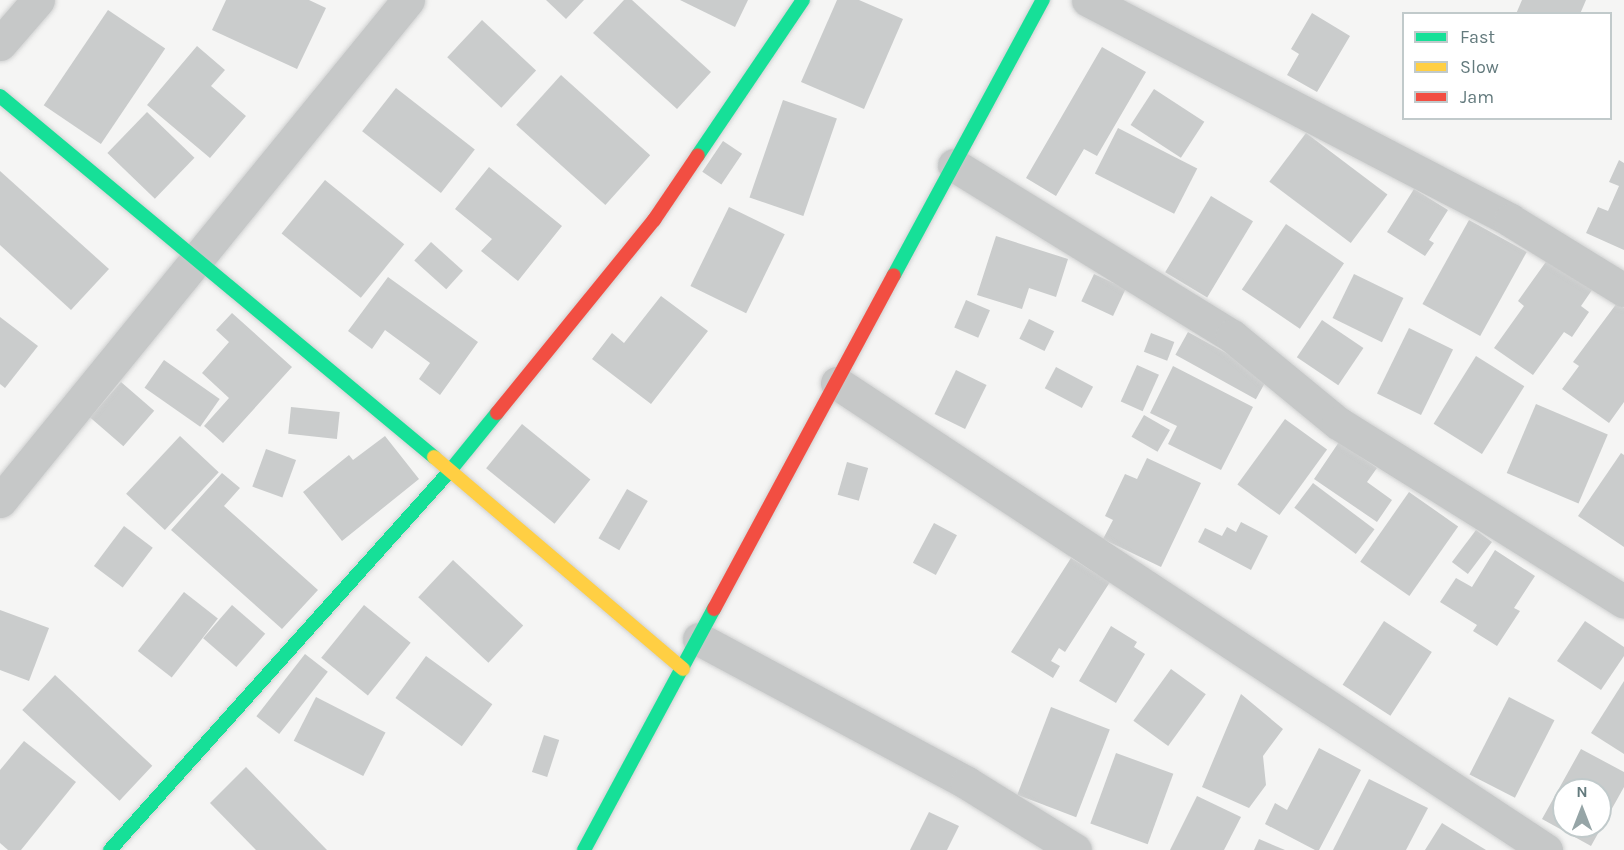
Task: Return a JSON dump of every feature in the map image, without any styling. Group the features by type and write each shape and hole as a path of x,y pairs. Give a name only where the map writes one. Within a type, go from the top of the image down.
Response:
{"street":[{"path":"0,44 38,0"},
{"path":"0,501 408,0"},
{"path":"110,850 448,472 654,220 803,0"},
{"path":"589,848 1043,0"},
{"path":"1088,0 1499,214 1624,290"},
{"path":"0,96 198,258 683,669"},
{"path":"954,165 1232,336 1338,423 1624,602"},
{"path":"837,383 1546,850"},
{"path":"699,639 967,783 1075,850"}],"building":[{"path":"226,0 309,0 326,8 297,69 212,30"},
{"path":"546,0 584,0 566,19"},
{"path":"624,0 632,0 711,72 677,109 593,33"},
{"path":"680,0 748,0 735,27"},
{"path":"837,0 859,0 903,19 864,109 801,82"},
{"path":"1522,0 1586,0 1581,12 1517,12"},
{"path":"108,10 165,49 101,144 44,105"},
{"path":"1312,13 1350,36 1317,92 1287,75 1299,54 1291,49"},
{"path":"482,20 536,70 501,108 447,57"},
{"path":"197,46 225,70 211,86 246,116 210,158 147,105"},
{"path":"1102,47 1146,72 1097,156 1084,149 1056,196 1026,178"},
{"path":"561,75 650,155 605,205 516,125"},
{"path":"396,88 475,150 441,193 362,131"},
{"path":"1154,89 1204,122 1181,158 1131,125"},
{"path":"783,100 837,119 803,216 749,197"},
{"path":"147,112 194,158 155,199 107,153"},
{"path":"1118,128 1197,168 1174,214 1095,173"},
{"path":"1306,133 1387,194 1351,243 1269,182"},
{"path":"723,141 742,154 721,185 702,172"},
{"path":"1619,160 1624,163 1624,250 1586,233 1598,207 1608,211 1619,186 1609,182"},
{"path":"489,167 562,226 518,281 481,251 492,239 455,209"},
{"path":"0,171 109,269 71,310 0,245"},
{"path":"325,180 404,244 361,298 282,234"},
{"path":"1414,189 1448,210 1429,240 1434,243 1425,256 1387,232"},
{"path":"1211,196 1253,221 1207,298 1165,272"},
{"path":"729,207 785,234 746,313 690,286"},
{"path":"1469,220 1527,252 1480,336 1422,304"},
{"path":"1286,224 1344,263 1300,329 1242,289"},
{"path":"996,236 1068,259 1056,297 1029,288 1022,309 977,295"},
{"path":"431,242 463,271 446,289 414,261"},
{"path":"1548,259 1592,290 1581,306 1589,312 1572,337 1564,332 1533,375 1494,348 1524,306 1518,301"},
{"path":"1094,274 1126,289 1113,316 1081,301"},
{"path":"1354,274 1403,298 1382,342 1333,318"},
{"path":"388,277 478,342 440,395 419,379 430,363 385,330 372,349 348,331"},
{"path":"661,296 708,331 651,404 592,359 612,333 624,343"},
{"path":"966,300 990,310 978,338 954,328"},
{"path":"1617,303 1624,308 1624,402 1609,423 1562,389 1579,366 1573,362"},
{"path":"232,313 292,367 223,443 204,426 229,398 202,373 229,342 216,330"},
{"path":"0,317 38,346 5,388 0,384"},
{"path":"1029,319 1054,331 1045,351 1019,339"},
{"path":"1322,320 1363,348 1338,385 1297,357"},
{"path":"1409,328 1453,349 1421,415 1377,394"},
{"path":"1188,332 1268,377 1256,399 1175,355"},
{"path":"1151,333 1174,342 1167,361 1144,352"},
{"path":"1476,356 1524,386 1482,454 1434,424"},
{"path":"164,360 220,399 200,427 144,388"},
{"path":"1137,365 1159,375 1143,411 1121,402"},
{"path":"1173,366 1253,407 1221,470 1168,444 1177,426 1150,413"},
{"path":"1056,367 1093,387 1082,408 1045,388"},
{"path":"956,370 987,385 965,429 935,414"},
{"path":"121,382 154,411 123,446 90,417"},
{"path":"1536,404 1608,434 1578,504 1507,473"},
{"path":"291,407 340,412 337,439 288,434"},
{"path":"1144,415 1170,430 1157,452 1132,437"},
{"path":"1285,419 1327,450 1279,515 1237,485"},
{"path":"522,424 590,479 555,524 486,468"},
{"path":"180,436 219,472 165,530 126,494"},
{"path":"385,436 419,479 342,541 303,492 349,455 353,460"},
{"path":"1339,442 1377,468 1367,482 1392,500 1377,522 1314,479"},
{"path":"266,449 296,460 282,498 252,487"},
{"path":"1621,453 1624,455 1624,547 1578,516"},
{"path":"1147,458 1201,483 1161,567 1103,539 1113,520 1105,516 1125,474 1137,479"},
{"path":"847,462 868,468 859,501 838,495"},
{"path":"222,473 240,488 224,506 318,590 282,629 171,530"},
{"path":"1313,483 1374,529 1356,554 1294,508"},
{"path":"627,489 648,501 619,550 598,538"},
{"path":"1409,492 1458,526 1409,596 1360,562"},
{"path":"1241,522 1268,536 1251,570 1198,542 1205,528 1222,536 1227,527 1236,532"},
{"path":"934,523 957,535 936,575 913,563"},
{"path":"124,526 153,548 123,588 94,566"},
{"path":"1476,530 1492,542 1468,574 1452,562"},
{"path":"1495,550 1535,576 1514,608 1520,611 1497,646 1473,631 1477,625 1440,602 1456,578 1472,587"},
{"path":"1071,558 1110,582 1065,652 1059,648 1051,661 1060,666 1053,678 1011,652"},
{"path":"453,560 523,625 488,663 418,597"},
{"path":"184,592 218,618 172,678 138,651"},
{"path":"232,605 265,634 236,667 203,638"},
{"path":"364,605 411,643 368,696 321,658"},
{"path":"0,610 49,628 29,681 0,670"},
{"path":"1384,621 1432,652 1390,716 1343,685"},
{"path":"1585,621 1624,647 1624,656 1601,690 1557,661"},
{"path":"1111,626 1137,642 1134,647 1145,654 1116,703 1079,681"},
{"path":"305,654 328,672 279,734 256,716"},
{"path":"426,656 492,704 462,746 395,698"},
{"path":"1171,669 1206,694 1168,746 1133,721"},
{"path":"55,675 152,766 120,801 22,710"},
{"path":"1624,681 1624,754 1591,733"},
{"path":"1241,694 1283,729 1263,756 1266,785 1249,808 1202,787"},
{"path":"316,697 385,732 363,776 294,741"},
{"path":"1509,697 1554,720 1515,798 1470,775"},
{"path":"1051,707 1110,730 1076,817 1017,795"},
{"path":"544,735 559,740 547,777 532,772"},
{"path":"24,741 76,782 21,850 8,850 0,843 0,770"},
{"path":"1319,748 1361,770 1319,850 1315,850 1265,824 1275,803 1287,810"},
{"path":"1581,749 1624,772 1624,787 1612,808 1612,778 1565,778"},
{"path":"1116,753 1173,774 1148,844 1090,823"},
{"path":"246,767 327,850 256,850 210,803"},
{"path":"1369,779 1428,808 1406,850 1333,850"},
{"path":"1197,796 1241,817 1224,850 1170,850"},
{"path":"1552,801 1552,825 1542,819"},
{"path":"929,812 959,826 947,850 910,850"},
{"path":"1442,823 1486,850 1425,850"},
{"path":"1576,838 1595,838 1591,846"},
{"path":"1259,839 1285,850 1254,850"}],"traffic: fast":[{"path":"698,155 803,0"},
{"path":"894,275 1043,0"},
{"path":"0,96 434,457"},
{"path":"110,850 449,472 497,413"},
{"path":"584,850 714,609"}],"traffic: slow":[{"path":"434,457 683,669"}],"traffic: jam":[{"path":"497,413 654,220 698,155"},
{"path":"714,609 894,275"}]}
